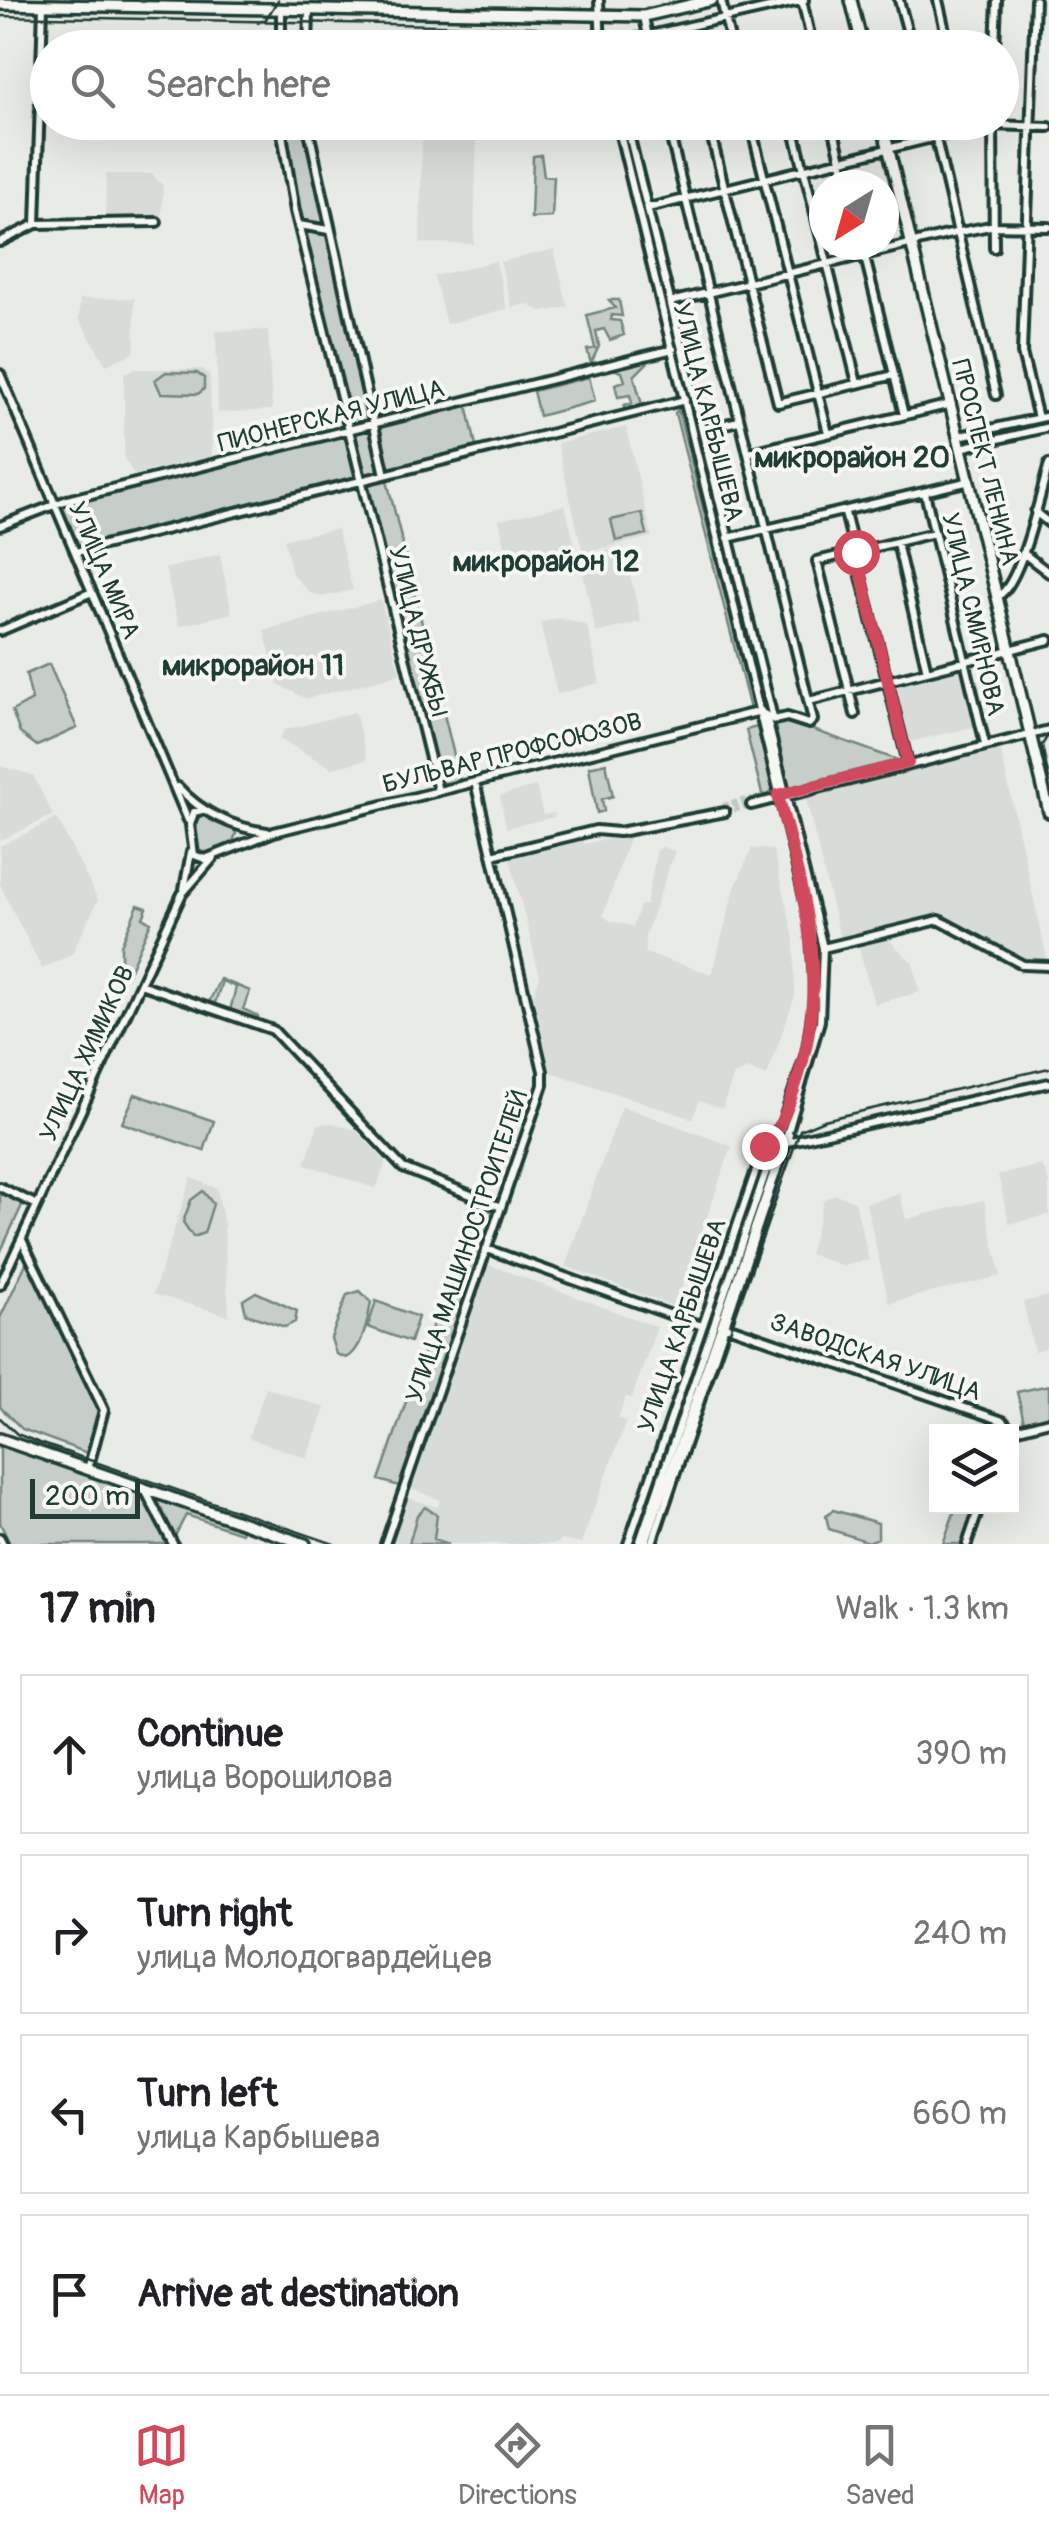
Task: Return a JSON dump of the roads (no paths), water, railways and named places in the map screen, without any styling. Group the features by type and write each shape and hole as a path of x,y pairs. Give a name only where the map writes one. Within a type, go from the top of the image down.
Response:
{"main road":[{"path":"0,4 269,5 281,10 309,11 644,16 712,0"},
{"path":"851,0 858,30"},
{"name":"ПРОСПЕКТ ЛЕНИНА","path":"886,140 1049,812"},
{"path":"0,1439 305,1544"}],"street":[{"path":"599,0 599,30"},
{"path":"721,0 728,30"},
{"path":"672,30 803,0 810,30"},
{"path":"899,0 907,30"},
{"path":"938,0 946,30"},
{"path":"996,30 997,0"},
{"path":"1035,0 1030,227 1022,352 1038,418"},
{"path":"42,30 43,6"},
{"path":"280,30 281,10"},
{"path":"308,30 309,11"},
{"path":"644,16 646,30"},
{"path":"1019,125 1049,127"},
{"path":"36,224 39,140"},
{"path":"283,140 299,225 350,430"},
{"path":"310,140 385,475"},
{"name":"УЛИЦА КАРБЫШЕВА","path":"621,140 761,712 768,724 811,926 816,972 806,1051 784,1141 727,1326 645,1544"},
{"path":"631,140 774,720"},
{"path":"671,140 813,720 808,724 787,718 774,720 761,712"},
{"path":"712,140 778,403 894,375"},
{"path":"754,140 828,433"},
{"path":"796,140 857,384"},
{"path":"836,140 844,170"},
{"path":"648,208 923,140"},
{"path":"935,140 996,395"},
{"path":"993,140 990,226 994,248"},
{"path":"0,242 36,224 158,222"},
{"path":"299,225 328,230"},
{"path":"899,247 990,226 1049,228"},
{"path":"670,302 846,260"},
{"path":"865,260 904,414"},
{"name":"ПИОНЕРСКАЯ УЛИЦА","path":"0,526 55,503 673,350"},
{"name":"УЛИЦА МИРА","path":"0,374 190,826"},
{"path":"76,552 686,400"},
{"path":"748,453 951,404"},
{"path":"958,436 1049,416"},
{"path":"702,429 739,421"},
{"path":"962,448 1049,427"},
{"name":"УЛИЦА ДРУЖБЫ","path":"350,430 438,791"},
{"path":"998,596 1005,593 1022,553 1049,464"},
{"path":"728,538 970,481"},
{"name":"УЛИЦА СМИРНОВА","path":"925,493 985,744"},
{"path":"845,512 908,763"},
{"path":"1035,512 1049,523"},
{"path":"854,714 816,561 934,533"},
{"path":"897,542 927,671"},
{"path":"1022,553 1049,573"},
{"path":"0,630 92,592"},
{"path":"809,701 1049,640"},
{"name":"УЛИЦА КАРБЫШЕВА","path":"645,1544 784,1141 820,1021 822,948 760,724 761,712"},
{"name":"БУЛЬВАР ПРОФСОЮЗОВ","path":"233,844 761,712"},
{"path":"748,716 760,724"},
{"path":"751,802 1049,730"},
{"name":"УЛИЦА МАШИНОСТРОИТЕЛЕЙ","path":"385,1544 501,1207 543,1071 475,782"},
{"name":"УЛИЦА МИРА","path":"174,783 202,810"},
{"path":"492,855 596,830 620,832 722,809"},
{"path":"202,810 233,824 238,834 233,844 215,856 198,858 191,846 194,812 202,810"},
{"name":"БУЛЬВАР ПРОФСОЮЗОВ","path":"233,824 274,832"},
{"name":"УЛИЦА ХИМИКОВ","path":"0,1285 183,891 191,846"},
{"name":"УЛИЦА ХИМИКОВ","path":"183,891 215,856"},
{"path":"822,948 940,920 1023,965 1049,966"},
{"path":"140,984 273,1030 408,1172 501,1207"},
{"path":"784,1141 1049,1083"},
{"name":"УЛИЦА КАРБЫШЕВА","path":"628,1544 764,1146 786,1126"},
{"path":"0,1187 37,1205"},
{"path":"22,1239 104,1410 88,1469"},
{"path":"486,1248 702,1326"},
{"name":"ЗАВОДСКАЯ УЛИЦА","path":"727,1326 1004,1424"},
{"path":"1019,1428 1049,1421"},
{"path":"144,1488 172,1544"},
{"path":"968,1544 977,1514"}],"tunnel":[{"path":"723,806 750,799"},
{"path":"725,812 751,805"}],"tram line":[{"path":"258,23 266,19 278,0"},
{"path":"0,16 542,30"},
{"path":"1049,734 1042,745 1049,779"},
{"path":"656,1544 800,1130 824,1120 1049,1068"},
{"path":"0,1418 17,1434 37,1442 334,1544"}],"district":[{"name":"микрорайон 20","path":"852,457"},
{"name":"микрорайон 12","path":"546,561"},
{"name":"микрорайон 11","path":"253,665"}]}
